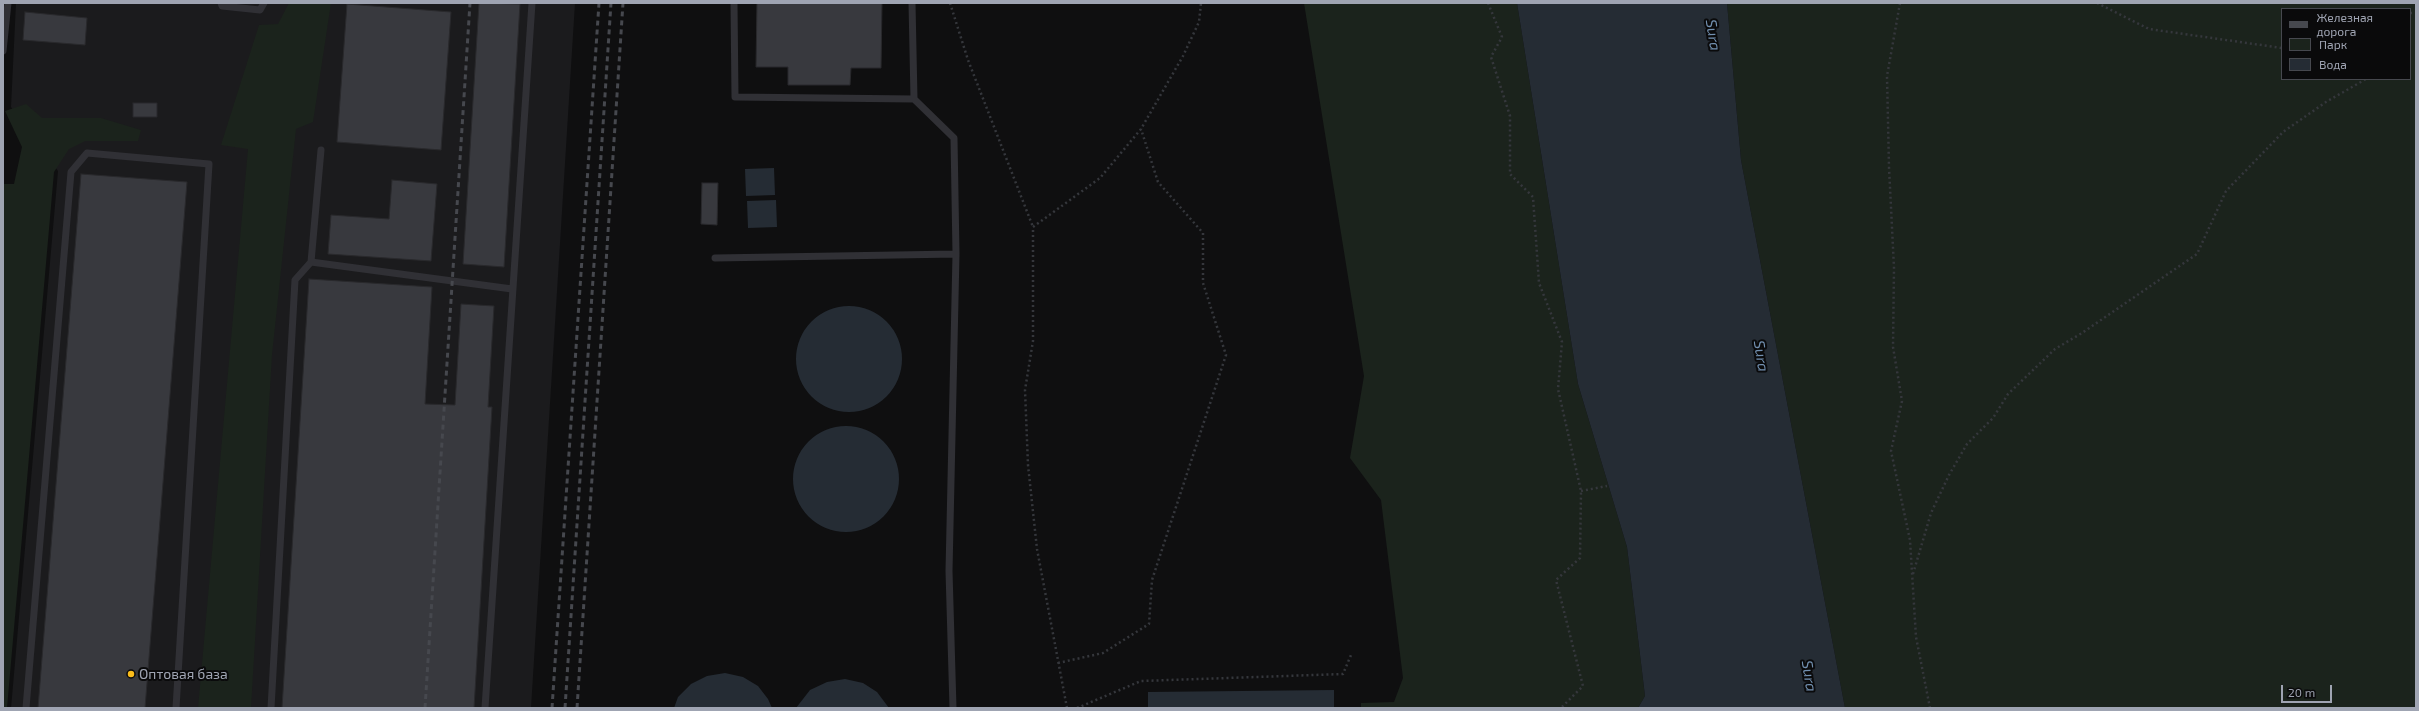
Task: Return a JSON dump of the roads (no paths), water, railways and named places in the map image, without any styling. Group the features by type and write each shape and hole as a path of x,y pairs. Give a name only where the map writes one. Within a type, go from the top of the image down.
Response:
{"lane":[{"path":"3,52 8,3"},
{"path":"221,3 222,6 260,10 264,3"},
{"path":"485,708 532,3"},
{"path":"734,3 734,98 914,99 954,138 956,254 949,571 953,708"},
{"path":"912,3 914,99"},
{"path":"271,708 295,280 311,262 321,150"},
{"path":"26,708 71,172 87,153 209,164 176,708"},
{"path":"715,258 956,254"},
{"path":"311,262 512,289"}],"water":[{"name":"Sura","path":"1517,3 1727,3 1741,160 1845,708 1638,708 1645,696 1627,547 1578,384"},
{"path":"774,168 775,195 746,196 745,169"},
{"path":"776,200 777,227 748,228 747,201"},
{"path":"849,306 869,310 886,322 898,339 902,359 898,379 886,396 869,408 849,412 829,408 812,396 800,379 796,359 800,339 812,322 829,310"},
{"path":"846,426 866,430 883,442 895,459 899,479 895,499 883,516 866,528 846,532 826,528 809,516 797,499 793,479 797,459 809,442 826,430"},
{"path":"725,673 743,677 758,686 768,699 772,708 674,708 678,697 691,684 707,676"},
{"path":"845,679 863,683 877,692 889,708 796,708 810,690 827,682"},
{"path":"1334,690 1334,708 1148,708 1148,692"}],"railway":[{"path":"425,708 470,3"},
{"path":"552,708 599,3"},
{"path":"565,708 611,3"},
{"path":"577,708 623,3"}],"place":[{"name":"Оптовая база","path":"131,674"}]}
